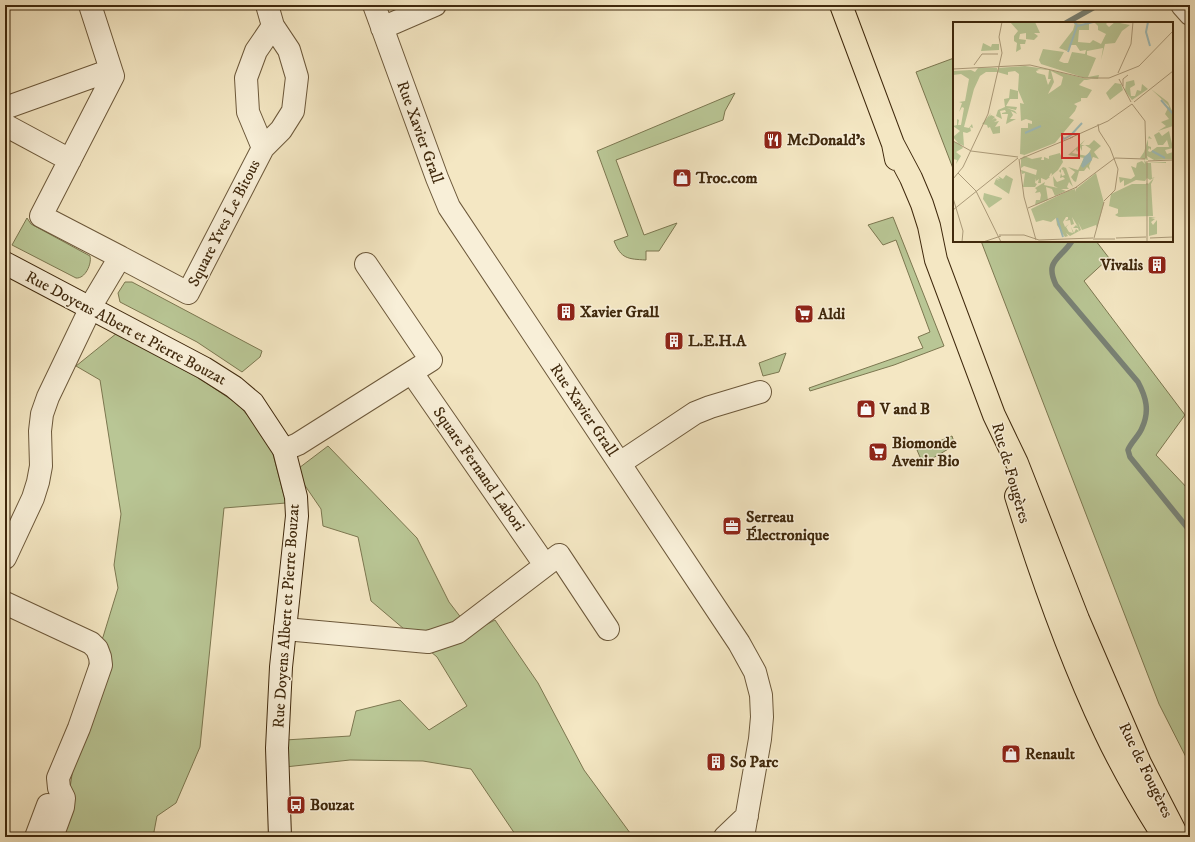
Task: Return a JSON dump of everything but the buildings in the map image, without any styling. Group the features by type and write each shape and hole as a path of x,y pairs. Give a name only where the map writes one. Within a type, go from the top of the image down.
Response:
{"main road":[{"path":"841,5 893,144 902,182 911,209 919,229 936,260 994,416"},
{"name":"Rue de Fougères","path":"994,416 1007,467 1022,514 1058,619 1073,657 1105,733 1139,797 1164,837"},
{"name":"Rue de Fougères","path":"994,416 1017,463 1078,619 1140,763 1178,837"}],"street":[{"path":"5,108 111,70 90,5"},
{"name":"Square Yves Le Bitous","path":"111,70 113,76 41,216 188,293 263,148 281,130 293,111 297,77 289,50 273,26 267,5"},
{"name":"Rue Xavier Grall","path":"374,5 437,178 449,206 739,643 755,672 761,696 762,718 760,739 745,827 725,837"},
{"path":"382,28 435,5"},
{"path":"1182,5 1190,14"},
{"name":"Square Yves Le Bitous","path":"263,148 248,112 246,78 256,51 273,26"},
{"path":"5,125 70,160"},
{"path":"5,558 33,498 38,482 41,466 40,431 42,414 48,397 91,308 120,257"},
{"name":"Rue Doyens Albert et Pierre Bouzat","path":"5,263 204,368 234,387 252,403 284,450 296,497 297,516 285,630 277,748 280,837"},
{"path":"284,450 298,444 432,360 366,264"},
{"name":"Square Fernand Labori","path":"412,373 545,565"},
{"path":"620,463 695,413 760,392"},
{"path":"285,630 428,642 458,632 559,555 608,629"},
{"path":"5,603 91,643 97,649 100,657 101,666 98,676 36,837"},
{"path":"52,837 63,807 64,798 58,778"}],"green space":[{"path":"953,58 953,168 916,72"},
{"path":"735,93 725,111 723,120 616,160 644,235 677,223 659,251 646,251 646,260 634,259 622,255 614,241 628,236 597,151"},
{"path":"893,217 944,346 894,365 810,391 809,388 923,348 918,337 930,332 896,240 883,245 868,225"},
{"path":"27,218 31,224 90,256 89,267 85,274 79,278 76,278 12,245"},
{"path":"981,242 1097,242 1109,258 1084,281 1185,415 1156,455 1190,491 1190,765 1159,704"},
{"path":"125,282 132,282 262,351 260,357 242,372 197,342 120,302 118,293"},
{"path":"117,333 202,380 239,405 270,443 286,503 224,508 200,747 176,803 157,816 153,837 61,837 65,820 90,658 103,637 118,588 114,565 121,514 100,380 76,366"},
{"path":"786,353 779,372 763,376 759,363"},
{"path":"952,436 955,445 923,464 917,450"},
{"path":"328,446 417,538 449,602 472,632 495,620 538,683 584,770 633,837 517,837 471,769 423,761 350,760 285,767 285,740 350,736 356,711 400,700 429,730 467,706 437,657 371,601 358,537 323,526 321,509 295,471"}],"waterway":[{"path":"1068,22 1098,5"},
{"path":"1071,242 1055,260 1053,265 1053,277 1056,285 1138,382 1145,399 1146,416 1141,431 1128,450 1130,457 1190,531"}],"place":[{"name":"McDonald's","path":"773,140"},
{"name":"Troc.com","path":"682,178"},
{"name":"Vivalis","path":"1157,265"},
{"name":"Xavier Grall","path":"566,312"},
{"name":"Aldi","path":"804,314"},
{"name":"L.E.H.A","path":"674,341"},
{"name":"V and B","path":"866,409"},
{"name":"Biomonde Avenir Bio","path":"878,452"},
{"name":"Serreau Électronique","path":"732,526"},
{"name":"Renault","path":"1011,754"},
{"name":"So Parc","path":"716,762"},
{"name":"Bouzat","path":"296,805"}]}
